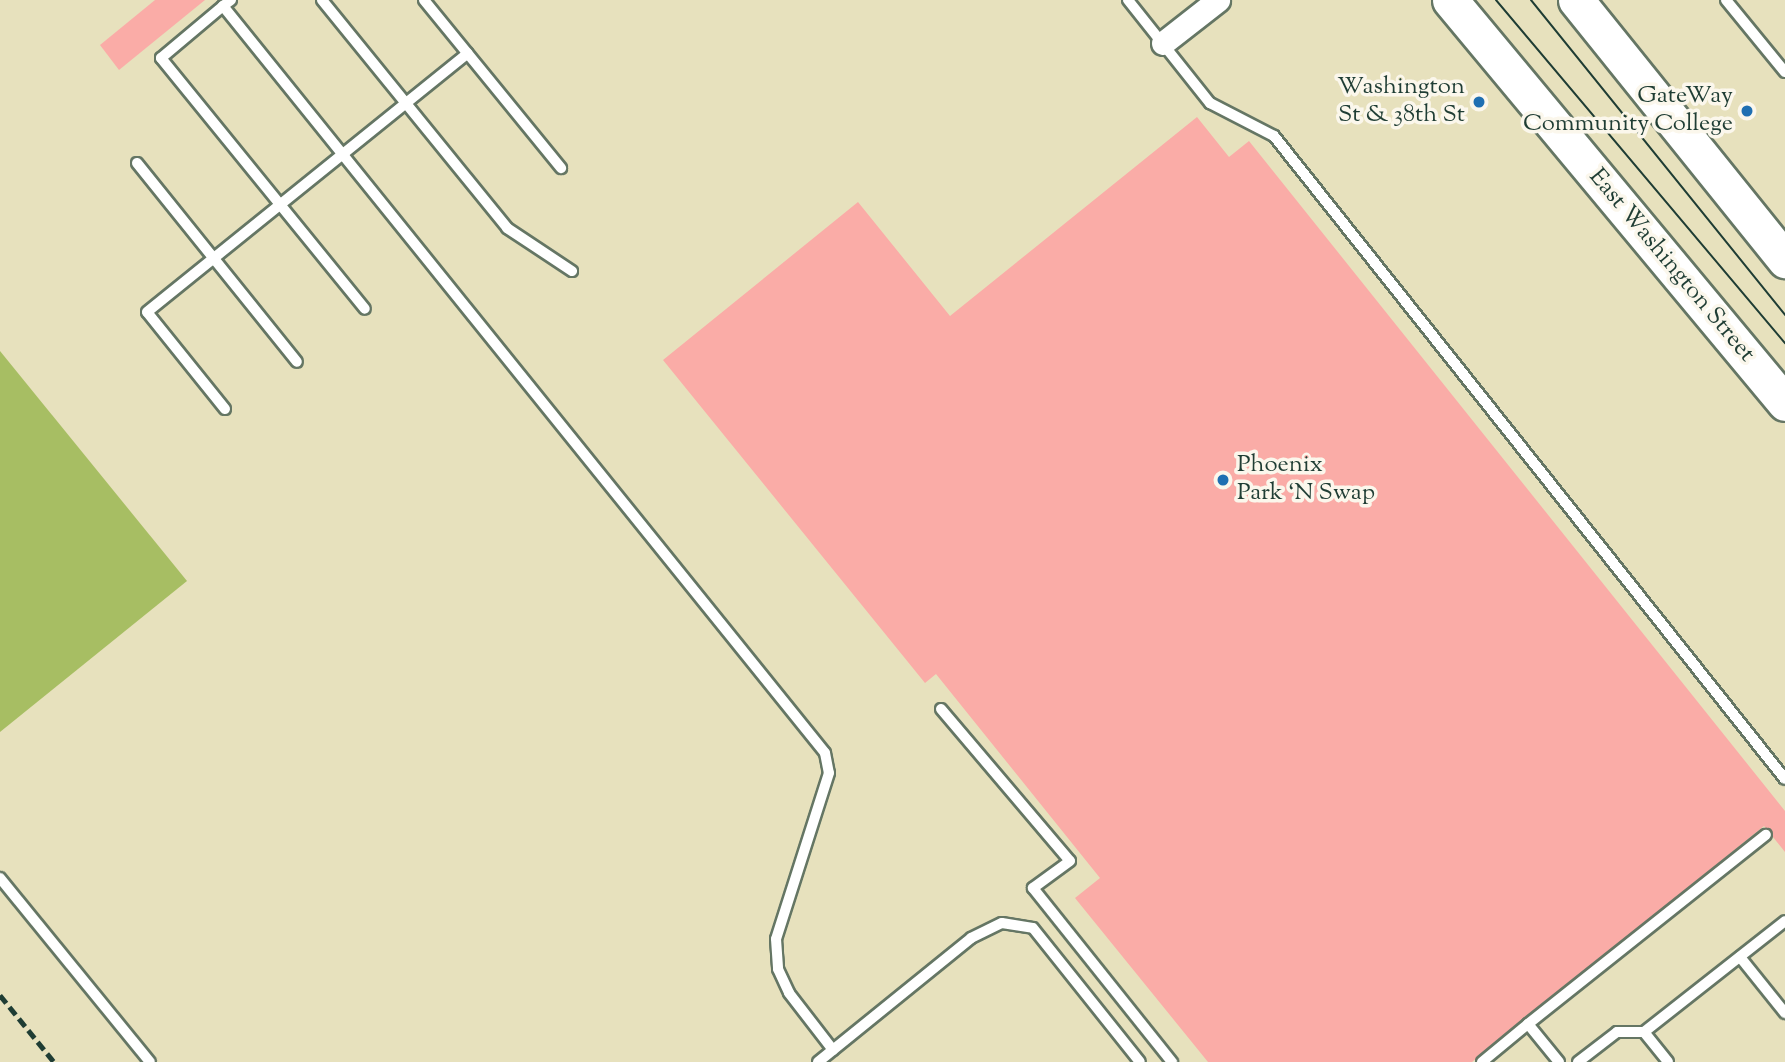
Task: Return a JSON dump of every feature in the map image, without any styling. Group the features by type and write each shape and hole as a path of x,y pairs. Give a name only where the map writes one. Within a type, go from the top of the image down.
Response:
{"main road":[{"name":"East Washington Street","path":"1450,0 1785,403"},
{"path":"1576,0 1785,260"}],"street":[{"path":"1163,43 1218,0"}],"lane":[{"path":"322,0 506,228 572,271"},
{"path":"424,0 561,168"},
{"path":"1128,0 1210,103 1274,136 1785,779"},
{"path":"1726,0 1785,72"},
{"path":"365,309 161,58 227,3 343,154 825,752 829,774 776,939 778,969 789,993 834,1050"},
{"path":"225,409 147,312 468,53"},
{"path":"137,163 297,362"},
{"path":"942,709 1070,861 1032,888 1172,1062"},
{"path":"1482,1062 1766,835"},
{"path":"0,878 150,1062"},
{"path":"1578,1062 1617,1032 1644,1032 1785,921"},
{"path":"818,1062 971,938 1002,923 1033,928 1140,1062"},
{"path":"1740,957 1785,1013"},
{"path":"1528,1024 1559,1062"},
{"path":"1644,1032 1668,1062"}],"green space":[{"path":"0,351 187,581 0,732"}],"building":[{"path":"155,0 205,0 119,70 100,45"},
{"path":"1479,92 1488,104 1483,108 1474,96"},
{"path":"1197,117 1229,157 1249,141 1785,811 1785,852 1764,826 1472,1062 1208,1062 1075,898 1100,878 936,674 925,683 663,360 858,202 950,316"}],"tram line":[{"path":"1496,0 1785,343"},
{"path":"1531,0 1785,315"}],"railway":[{"path":"0,995 54,1062"}],"place":[{"name":"Washington St & 38th St","path":"1479,102"},
{"name":"GateWay Community College","path":"1747,111"},
{"name":"Phoenix Park ‘N Swap","path":"1223,480"}]}
